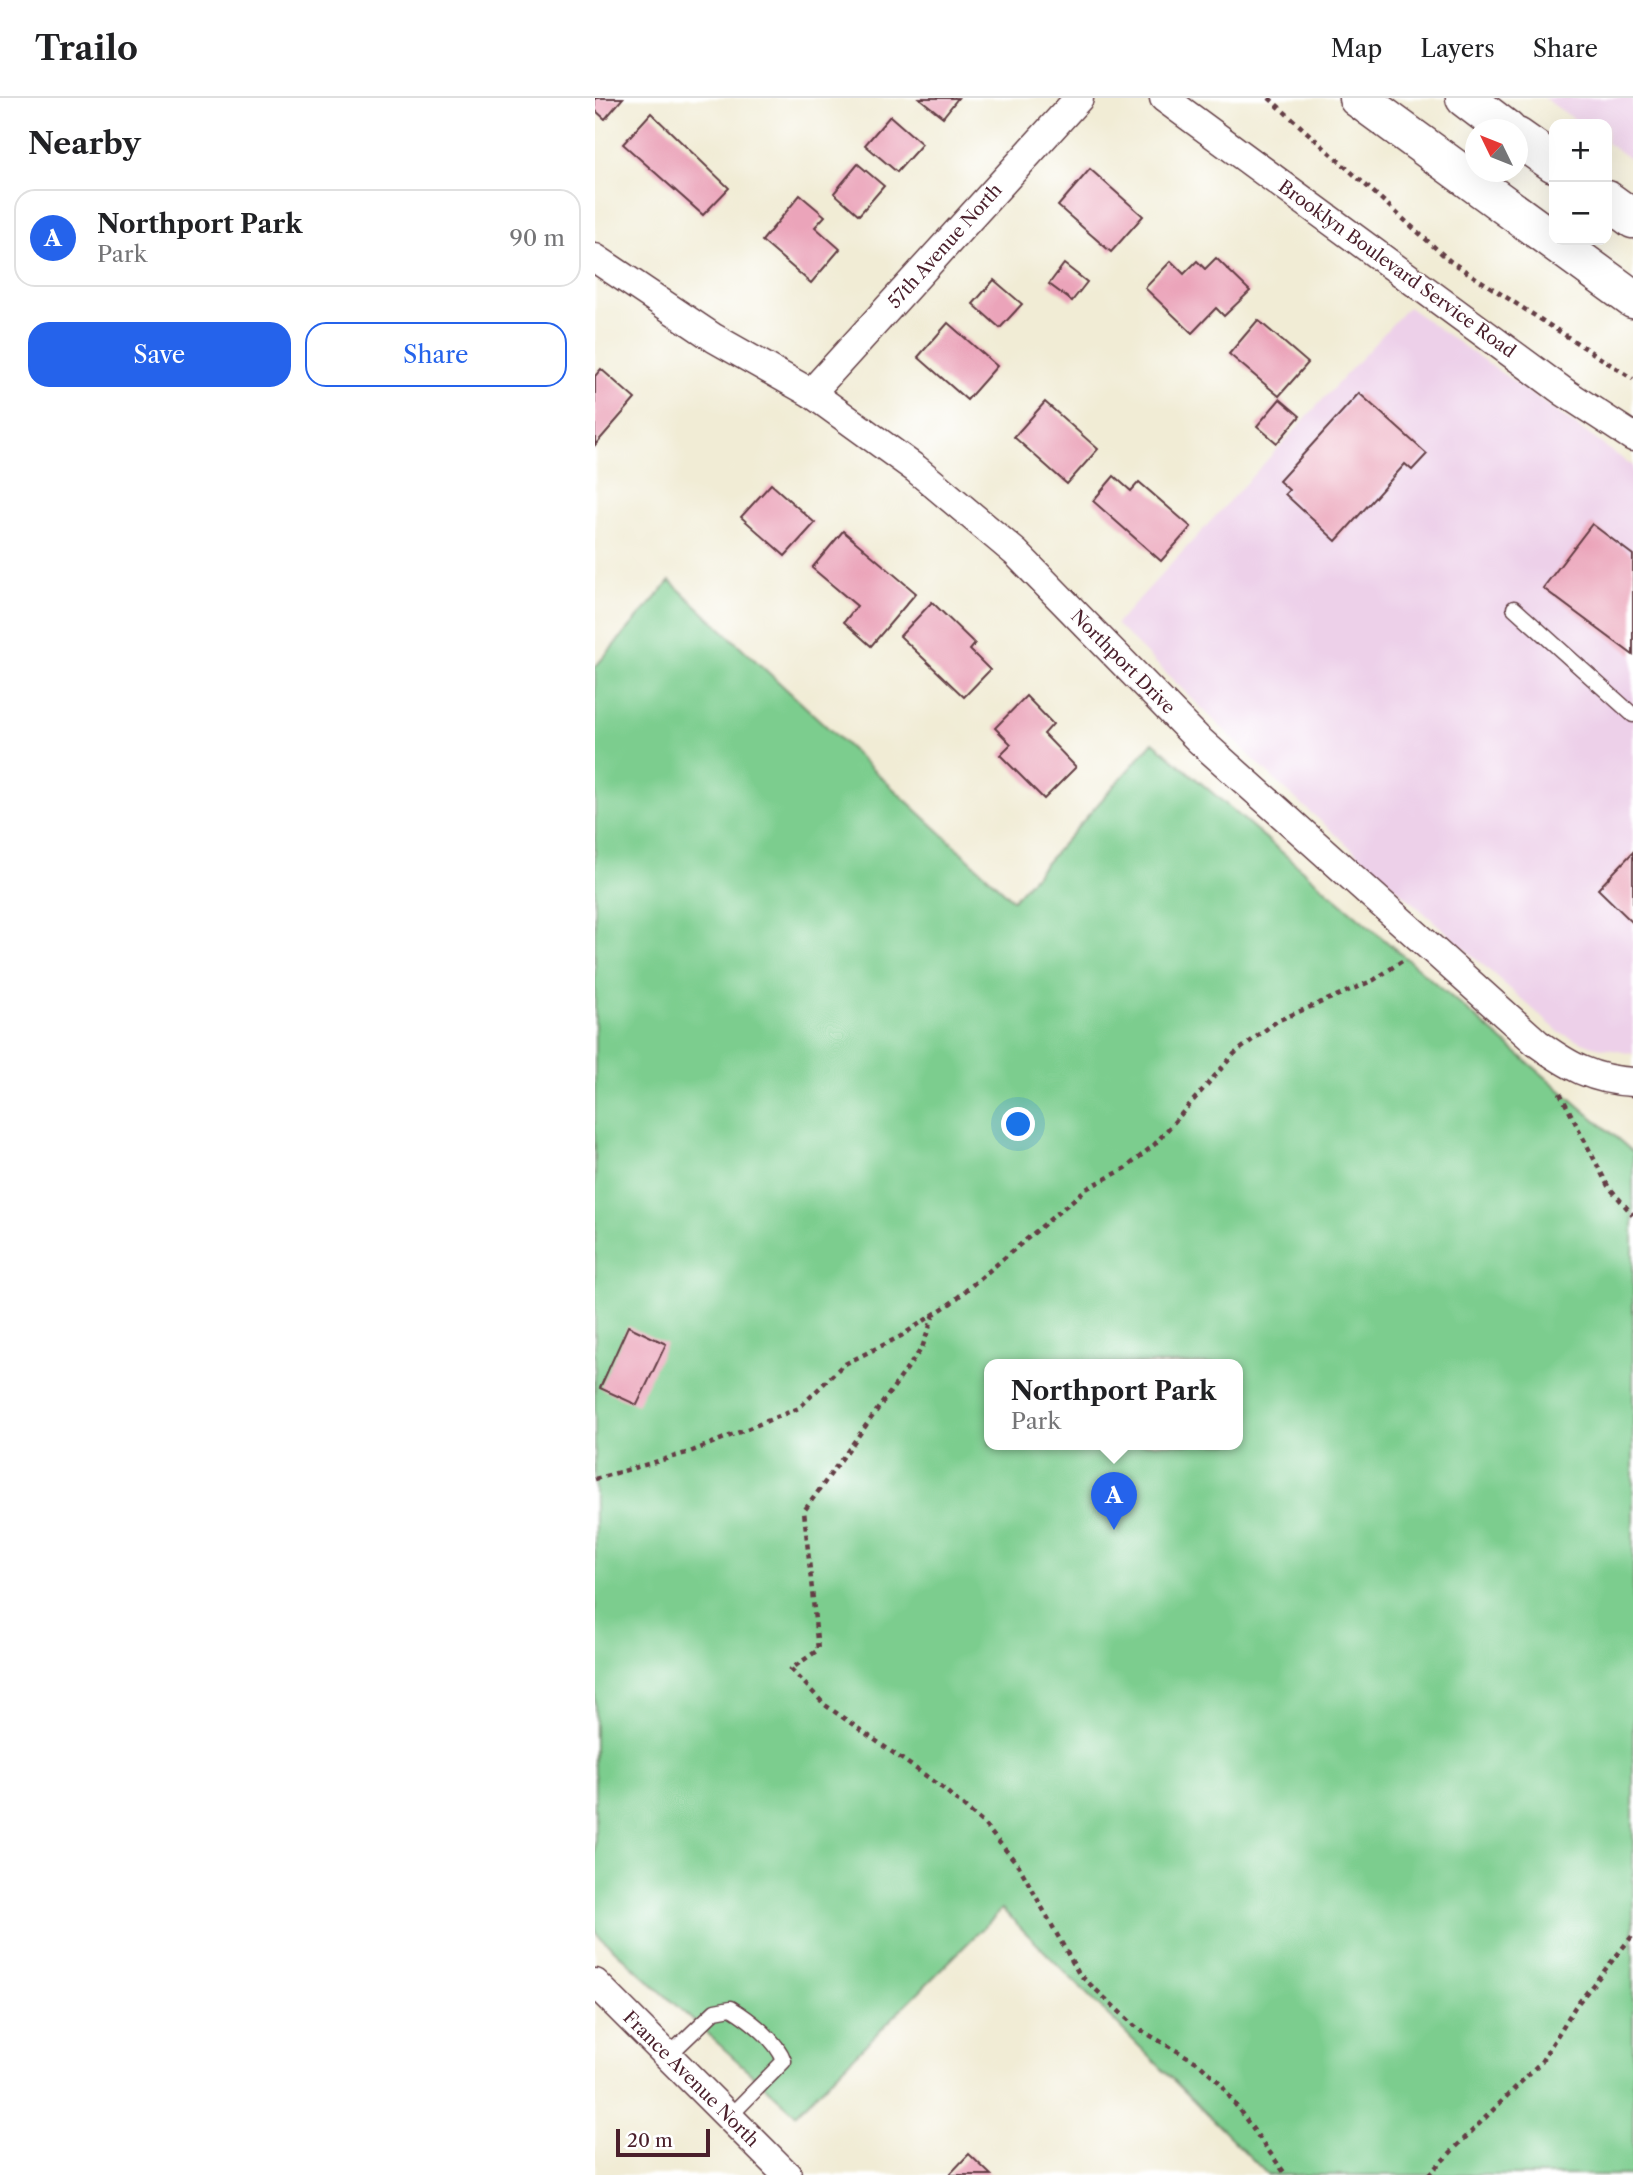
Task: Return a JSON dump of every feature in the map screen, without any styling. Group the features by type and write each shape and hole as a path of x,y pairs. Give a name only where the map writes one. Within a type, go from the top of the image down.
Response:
{"main road":[{"path":"1359,98 1633,299"},
{"path":"1465,98 1493,119"},
{"path":"1528,145 1549,159"},
{"path":"1612,204 1633,219"},
{"path":"1545,237 1633,282"}],"street":[{"name":"57th Avenue North","path":"811,393 1079,98"},
{"name":"Brooklyn Boulevard Service Road","path":"1164,98 1553,384 1633,437"},
{"name":"Northport Drive","path":"595,258 714,338 811,393 916,469 1016,554 1198,739 1537,1043 1569,1066 1606,1081 1633,1082"},
{"name":"France Avenue North","path":"595,1983 787,2175"}],"lane":[{"path":"1514,608 1633,715"},
{"path":"668,2056 715,2011 731,2008 747,2018 781,2053 784,2061 729,2117"}],"path":[{"path":"1269,98 1450,261 1633,379"},
{"path":"595,1479 690,1452 799,1408 843,1365 901,1336 934,1314 1086,1189 1126,1168 1154,1145 1234,1055 1277,1021 1374,980 1401,962 1420,939"},
{"path":"1559,1091 1608,1186 1633,1215"},
{"path":"934,1314 922,1348 804,1511 818,1650 791,1669 825,1705 929,1777 983,1823 1019,1866 1079,1974 1104,2001 1137,2028 1200,2064 1219,2082 1286,2175"},
{"path":"1427,2175 1541,2062 1575,2007 1633,1935"}],"shaded area":[{"path":"1544,98 1633,98 1633,161 1612,146 1612,119 1574,119"},
{"path":"1408,307 1633,466 1633,1054 1593,1046 1560,1033 1281,786 1116,624"}],"green space":[{"path":"670,581 1013,900 1153,742 1633,1152 1633,2175 1268,2175 1002,1909 796,2114 595,1932 595,667"}],"building":[{"path":"595,98 623,98 605,119 595,110"},
{"path":"919,98 958,98 943,117"},
{"path":"651,113 729,188 703,215 623,144"},
{"path":"890,116 922,144 897,172 865,145"},
{"path":"858,164 884,186 859,215 834,193"},
{"path":"1090,169 1143,216 1111,252 1058,206"},
{"path":"800,195 825,216 815,227 840,249 811,283 762,241"},
{"path":"1216,258 1250,291 1224,316 1216,308 1192,333 1145,288 1171,261 1184,274 1197,261 1205,269"},
{"path":"1064,264 1087,282 1072,301 1049,284"},
{"path":"994,280 1022,304 1000,328 973,304"},
{"path":"1258,320 1308,363 1279,396 1229,354"},
{"path":"948,323 997,366 967,400 918,357"},
{"path":"601,369 635,399 595,445 595,376"},
{"path":"1359,393 1427,454 1412,470 1405,464 1336,541 1285,494 1289,490 1279,481"},
{"path":"1280,399 1300,416 1277,443 1257,426"},
{"path":"1045,402 1098,449 1067,484 1014,437"},
{"path":"1114,476 1131,491 1139,482 1191,527 1161,561 1093,501"},
{"path":"771,484 815,523 785,556 741,517"},
{"path":"1592,524 1633,555 1633,655 1543,588"},
{"path":"843,531 916,593 871,646 844,622 857,606 812,568"},
{"path":"932,602 975,644 970,650 990,670 964,697 900,636"},
{"path":"1026,696 1053,724 1044,734 1076,767 1044,799 1000,755 1011,744 995,728"},
{"path":"1633,852 1633,923 1598,889"},
{"path":"628,1326 666,1344 637,1405 600,1388"},
{"path":"969,2154 991,2175 949,2175"}],"place":[{"name":"Northport Park","path":"1114,1530"}]}
